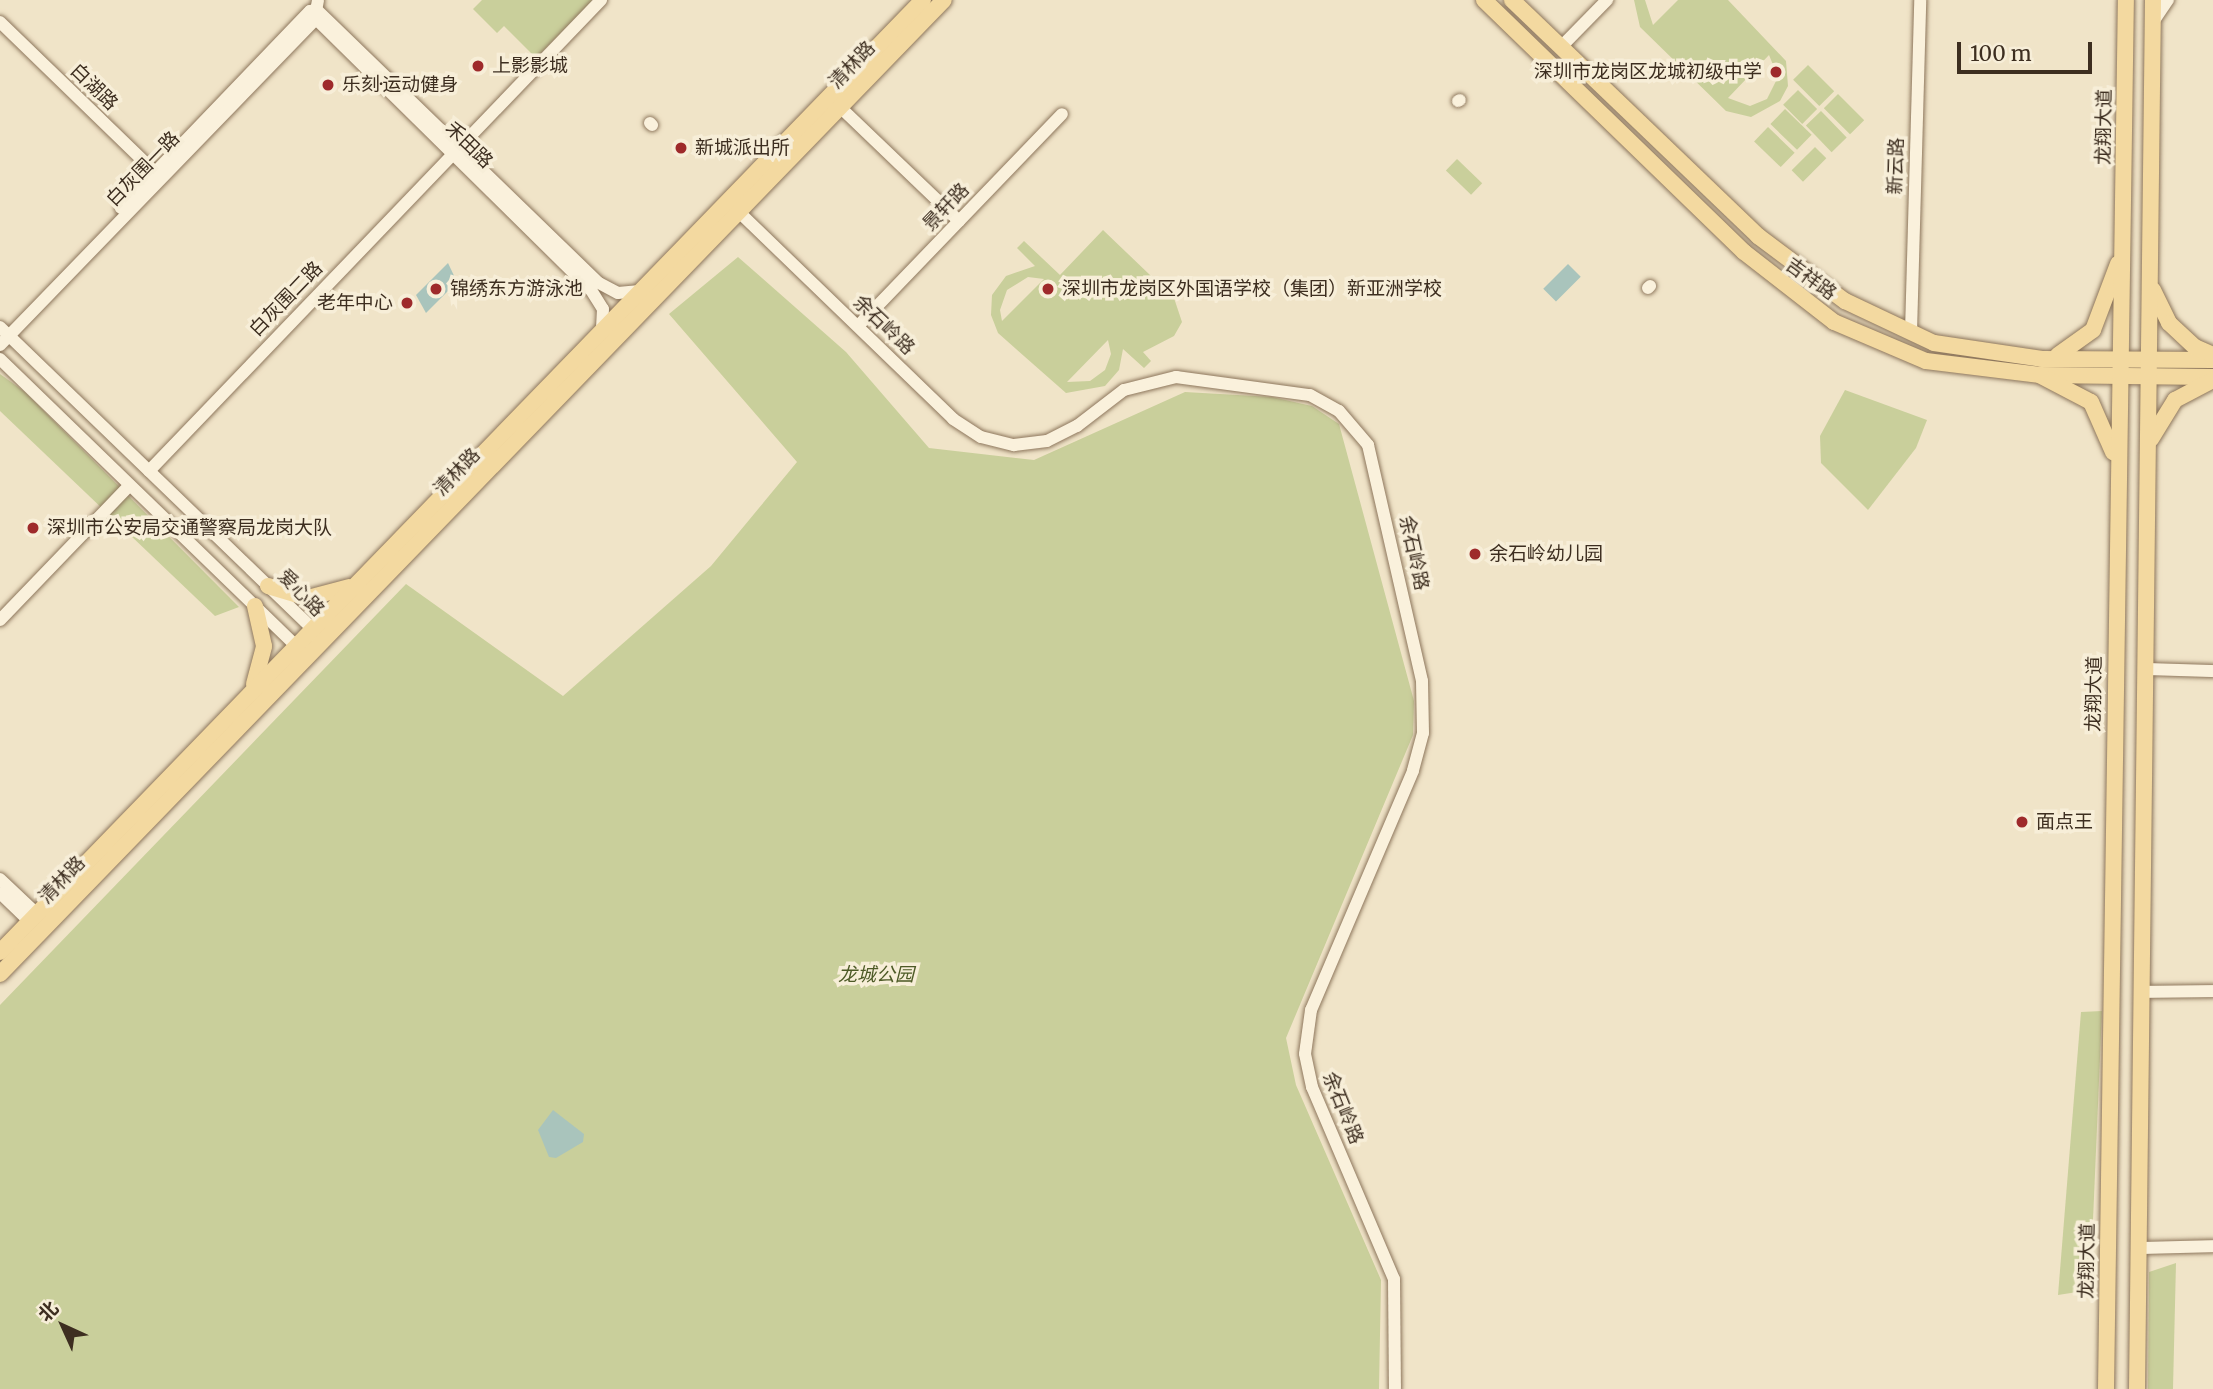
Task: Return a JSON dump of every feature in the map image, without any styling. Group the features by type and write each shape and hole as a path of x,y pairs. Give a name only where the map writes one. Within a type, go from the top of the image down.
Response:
{"main road":[{"name":"清林路","path":"0,951 923,0"},
{"name":"清林路","path":"0,974 944,0"},
{"name":"吉祥路","path":"1484,0 1744,253 1834,322 1926,362 2213,379"},
{"name":"吉祥路","path":"1512,0 1792,265 1845,301 1934,343 2041,367 2121,357 2213,358"},
{"name":"龙翔大道","path":"2106,1389 2126,0"},
{"path":"2137,1389 2153,0"},
{"path":"2118,468 2107,430 2091,402 2041,367 2070,350 2093,330 2124,246"},
{"path":"2150,274 2169,323 2195,347 2213,358"},
{"path":"2147,469 2151,438 2165,411 2188,390 2213,379"},
{"path":"268,586 308,598 342,592 360,580"},
{"path":"246,698 257,679 264,646 255,606"}],"street":[{"name":"白灰围二路","path":"149,471 601,0"},
{"path":"1561,47 1607,0"},
{"name":"新云路","path":"1911,332 1920,0"},
{"path":"2153,22 2168,0"},
{"name":"禾田路","path":"314,8 591,290 603,309 602,331"},
{"name":"白灰围一路","path":"2,334 158,176 314,8"},
{"name":"白湖路","path":"0,22 158,176"},
{"path":"841,107 959,222"},
{"name":"景轩路","path":"858,326 1062,114"},
{"name":"禾田路","path":"455,151 599,283 618,293 640,291"},
{"name":"余石岭路","path":"739,212 962,426 1003,444 1025,445 1057,438 1124,390 1176,376 1310,395 1339,411 1368,445 1422,681 1423,733 1413,771 1311,1010 1305,1054 1312,1087 1394,1279 1395,1389"},
{"name":"爱心路","path":"2,334 313,629 316,648 296,646"},
{"path":"0,359 296,646"},
{"path":"0,620 130,485"},
{"path":"2145,669 2213,671"},
{"path":"0,879 33,917"},
{"path":"0,893 33,917"},
{"path":"2141,992 2213,991"},
{"path":"2138,1248 2213,1246"}],"green space":[{"path":"482,0 592,1 536,58 504,26 497,33 473,9"},
{"path":"1634,0 1645,0 1653,25 1678,0 1728,0 1786,61 1788,86 1780,101 1751,117 1726,111 1640,27","holes":["1769,55 1778,77 1767,99 1750,106 1728,98"]},
{"path":"1808,65 1834,91 1819,106 1793,80"},
{"path":"1798,90 1817,109 1802,124 1783,105"},
{"path":"1838,94 1864,120 1850,134 1824,108"},
{"path":"1785,109 1812,135 1797,150 1770,124"},
{"path":"1821,111 1847,138 1832,152 1806,126"},
{"path":"1768,127 1795,153 1781,167 1754,141"},
{"path":"1815,147 1826,158 1803,182 1792,170"},
{"path":"1457,159 1482,183 1471,195 1446,171"},
{"path":"1103,230 1174,298 1182,322 1174,336 1143,352 1151,361 1144,368 1123,349 1119,370 1105,386 1066,393 998,333 991,315 992,295 1006,276 1035,266 1017,248 1024,241 1060,275","holes":["1028,277 1044,279 1002,321 1000,310 1007,290","1108,340 1111,354 1105,370 1090,381 1067,382"]},
{"name":"龙城公园","path":"738,257 846,352 929,448 1034,460 1185,392 1272,397 1312,406 1339,424 1414,701 1413,735 1286,1038 1296,1085 1381,1280 1379,1389 0,1389 0,1005 406,584 563,696 711,566 797,462 669,314"},
{"path":"0,374 25,392 239,607 215,616 0,411"},
{"path":"1845,390 1927,420 1916,448 1868,510 1821,463 1820,436"},
{"path":"2102,1011 2090,1290 2058,1295 2081,1012"},
{"path":"2176,1263 2173,1389 2148,1389 2149,1272"}],"water":[{"name":"锦绣东方游泳池","path":"448,263 457,282 426,313 416,295"},
{"path":"1568,264 1581,277 1556,301 1543,289"},
{"path":"553,1110 584,1134 583,1142 556,1158 549,1157 538,1130"}],"place":[{"name":"上影影城","path":"478,66"},
{"name":"深圳市龙岗区龙城初级中学","path":"1776,72"},
{"name":"乐刻·运动健身","path":"328,85"},
{"name":"新城派出所","path":"681,148"},
{"name":"锦绣东方游泳池","path":"436,289"},
{"name":"深圳市龙岗区外国语学校（集团）新亚洲学校","path":"1048,289"},
{"name":"老年中心","path":"407,303"},
{"name":"深圳市公安局交通警察局龙岗大队","path":"33,528"},
{"name":"余石岭幼儿园","path":"1475,554"},
{"name":"面点王","path":"2022,822"}]}
